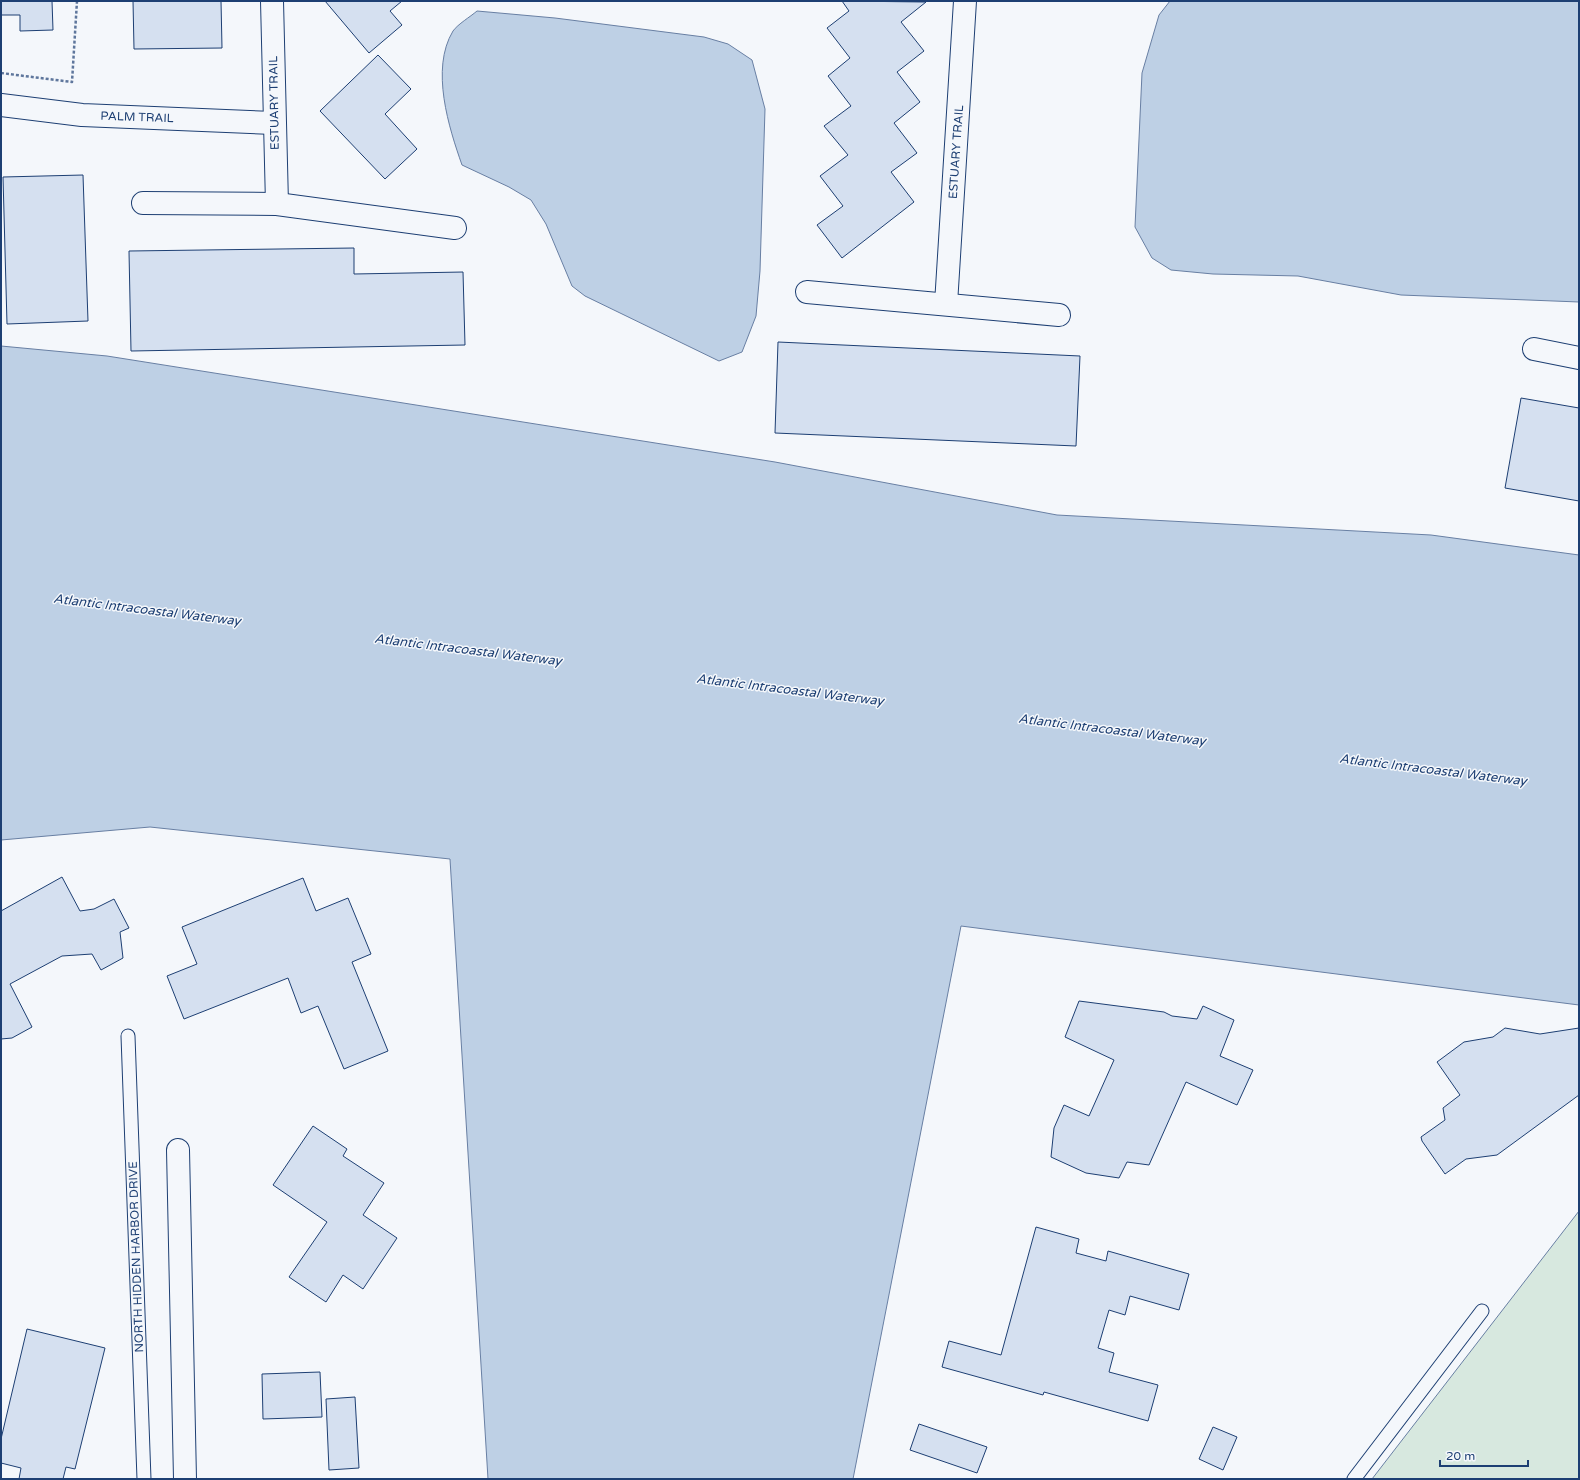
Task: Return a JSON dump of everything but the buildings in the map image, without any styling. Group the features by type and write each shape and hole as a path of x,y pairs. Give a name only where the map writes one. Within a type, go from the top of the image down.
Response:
{"street":[{"name":"ESTUARY TRAIL","path":"272,1 277,204"},
{"name":"ESTUARY TRAIL","path":"946,304 965,1"},
{"name":"PALM TRAIL","path":"1,105 82,115 274,122"},
{"path":"143,203 277,204 455,228"},
{"path":"807,292 1059,315"},
{"path":"1534,349 1579,358"},
{"path":"178,1150 185,1479"}],"lane":[{"name":"NORTH HIDDEN HARBOR DRIVE","path":"128,1036 144,1479"},
{"path":"1354,1479 1482,1311"}],"path":[{"path":"1,73 72,82 76,1"}],"shaded area":[{"path":"1579,1211 1579,1479 1372,1479"}],"water":[{"path":"1170,1 1579,1 1579,302 1401,295 1298,276 1213,274 1171,270 1152,258 1135,227 1142,73 1159,15"},
{"path":"477,11 555,18 704,37 728,44 752,60 765,109 760,271 756,316 742,352 719,361 585,296 572,286 546,224 531,200 509,187 462,165 447,116 442,80 443,63 446,46 453,31"},
{"name":"Atlantic Intracoastal Waterway","path":"1,346 107,356 775,462 1057,515 1431,535 1579,555 1579,1005 961,926 853,1479 488,1479 450,859 150,827 1,840"}]}
